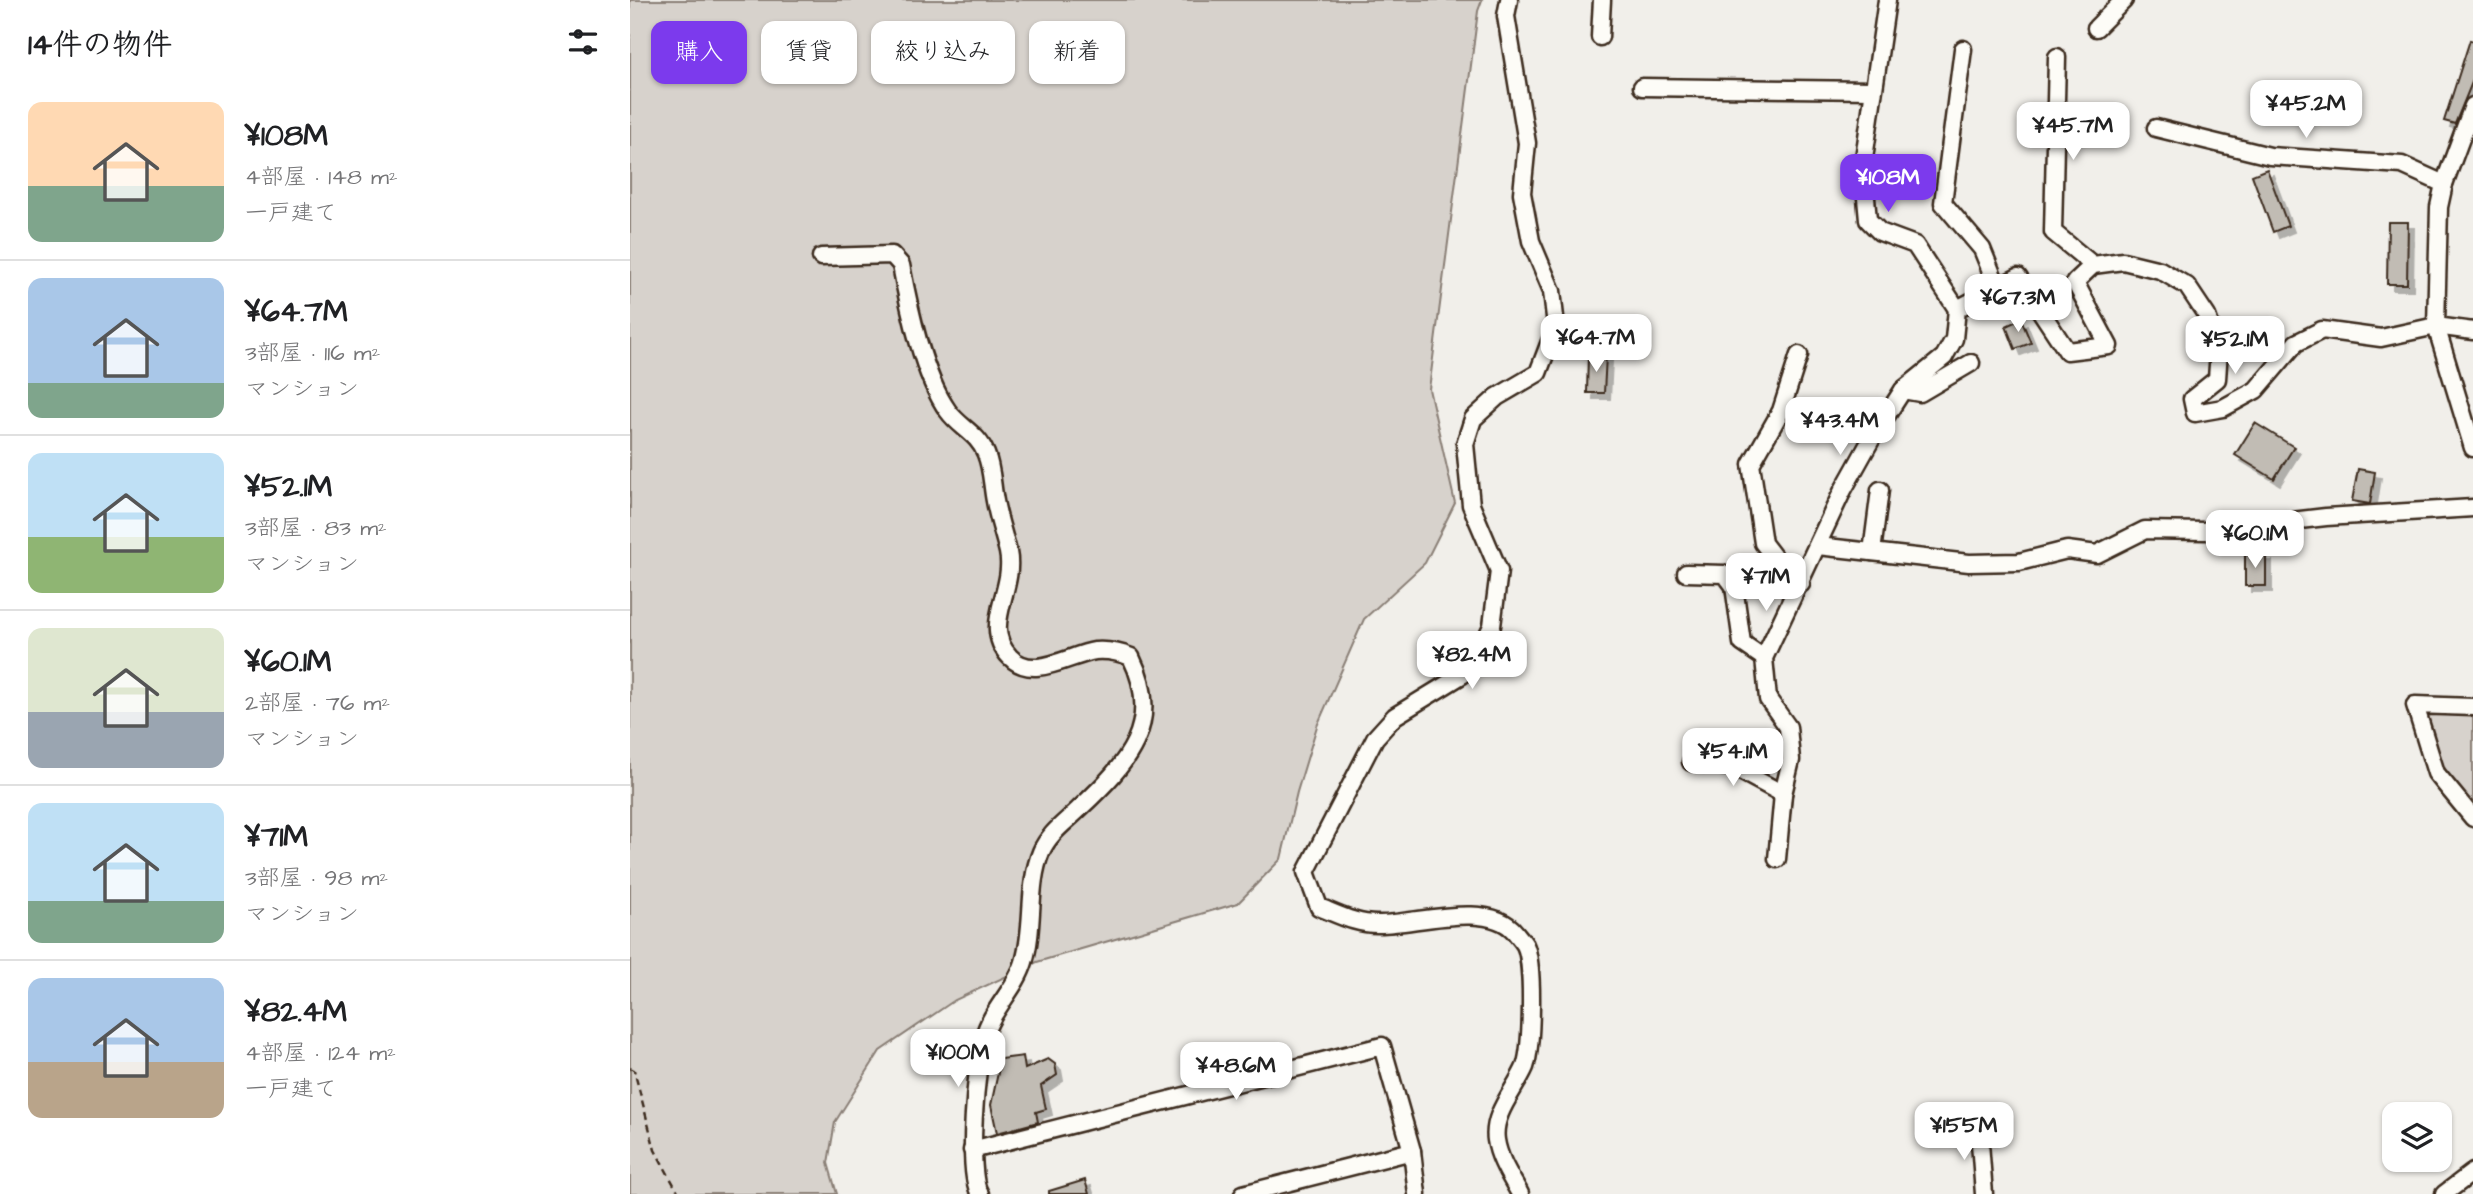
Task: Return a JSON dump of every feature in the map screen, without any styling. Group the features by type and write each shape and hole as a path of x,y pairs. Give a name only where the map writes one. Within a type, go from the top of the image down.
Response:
{"street":[{"path":"1509,0 1506,16 1527,143 1522,193 1531,241 1552,291 1556,326 1538,373 1497,397 1473,419 1465,444 1471,505 1499,571 1492,626 1475,662 1462,675 1404,710 1375,738 1306,872 1319,907 1357,923 1381,924 1461,916 1493,918 1512,928 1525,946 1531,983 1530,1046 1517,1084 1498,1118 1496,1139 1503,1162 1520,1194"},
{"path":"1600,37 1602,0"},
{"path":"1777,859 1783,794 1791,760 1788,727 1768,699 1764,658 1801,584 1843,489 1903,390 1944,357 1954,338 1957,309 1915,245 1880,232 1868,220 1863,165 1887,0"},
{"path":"2096,28 2124,0"},
{"path":"1963,49 1943,203 1982,249 1997,286"},
{"path":"2057,57 2053,232 2093,265"},
{"path":"1642,87 1873,90"},
{"path":"2473,106 2444,184 2439,206 2436,326 2473,448"},
{"path":"2156,128 2270,156 2402,165 2444,184"},
{"path":"821,257 892,255 901,265 921,351 947,410 959,424 977,436 987,456 1011,575 996,623 1000,643 1011,659 1028,667 1038,667 1094,651 1115,651 1131,657 1143,693 1143,724 1134,750 1079,810 1057,828 1042,851 1035,877 1030,936 1024,964 984,1034 972,1150 975,1187 980,1194"},
{"path":"1957,309 2018,277 2067,351 2109,346 2075,282 2093,265 2123,261 2160,270 2187,286 2207,316 2219,350 2217,379 2192,398 2195,412 2223,408 2256,390 2296,343 2322,330 2381,338 2436,326 2473,331"},
{"path":"1799,355 1781,411 1751,464 1763,542 1779,565 1801,584"},
{"path":"1903,390 1920,393 1971,363"},
{"path":"1872,552 1880,490"},
{"path":"1818,546 1969,563 2019,562 2067,550 2097,554 2145,530 2204,531 2326,517 2473,508"},
{"path":"1686,573 1725,574 1734,586 1742,643 1764,658"},
{"path":"2473,707 2415,705 2436,773 2473,818"},
{"path":"1691,762 1733,767 1783,794"},
{"path":"972,1150 1382,1046 1412,1152 1417,1194"},
{"path":"1979,1130 1984,1194"},
{"path":"1243,1194 1412,1152"},
{"path":"2444,1194 2473,1172"}],"path":[{"path":"630,1068 634,1070 655,1150 680,1194"}],"shaded area":[{"path":"630,0 1482,0 1478,11 1429,389 1455,503 1425,563 1364,619 1317,726 1281,859 1238,903 1037,962 955,1000 880,1051 835,1122 828,1163 837,1194 630,1194"},
{"path":"2422,711 2473,715 2473,807 2446,772"}],"building":[{"path":"2470,40 2473,41 2473,80 2455,124 2444,121"},
{"path":"2267,169 2288,226 2273,232 2252,175"},
{"path":"2388,222 2408,222 2407,284 2387,284"},
{"path":"2021,319 2031,343 2015,349 2006,326"},
{"path":"1588,354 1606,355 1604,393 1587,393"},
{"path":"2255,423 2294,447 2274,479 2235,455"},
{"path":"2358,469 2375,472 2370,504 2352,501"},
{"path":"2245,555 2266,555 2266,586 2245,586"},
{"path":"1023,1056 1025,1069 1048,1059 1055,1064 1057,1075 1041,1086 1046,1109 1036,1112 1038,1122 997,1133 991,1105 1001,1059"},
{"path":"1085,1180 1089,1194 1049,1194 1049,1191"}]}
